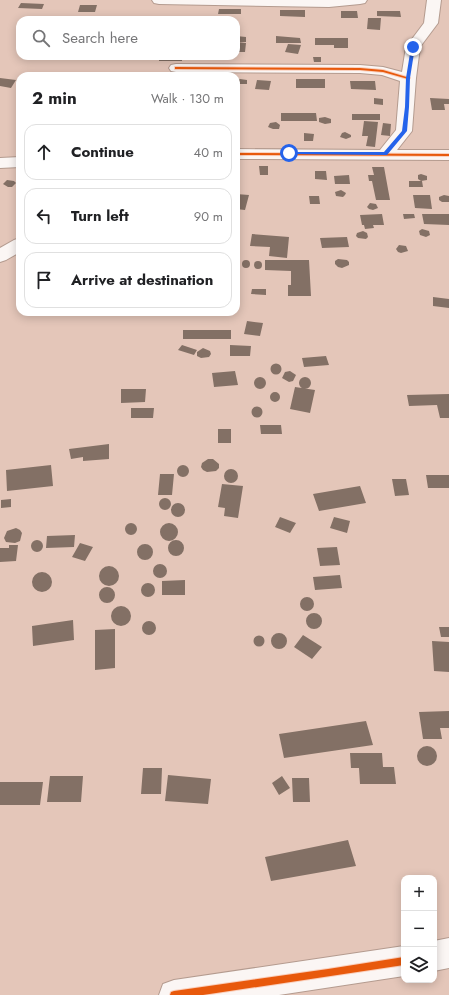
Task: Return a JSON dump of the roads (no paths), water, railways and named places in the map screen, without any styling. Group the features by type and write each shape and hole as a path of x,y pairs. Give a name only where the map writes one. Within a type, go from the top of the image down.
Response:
{"street":[{"path":"159,0 327,2 360,0"},
{"path":"385,154 404,131 408,78 413,47 431,22 430,1"},
{"path":"176,68 360,69 383,71 408,78"},
{"path":"240,155 449,155"},
{"path":"0,163 16,162"},
{"path":"0,256 16,246"},
{"path":"437,955 449,953"},
{"path":"174,995 401,961"}]}
